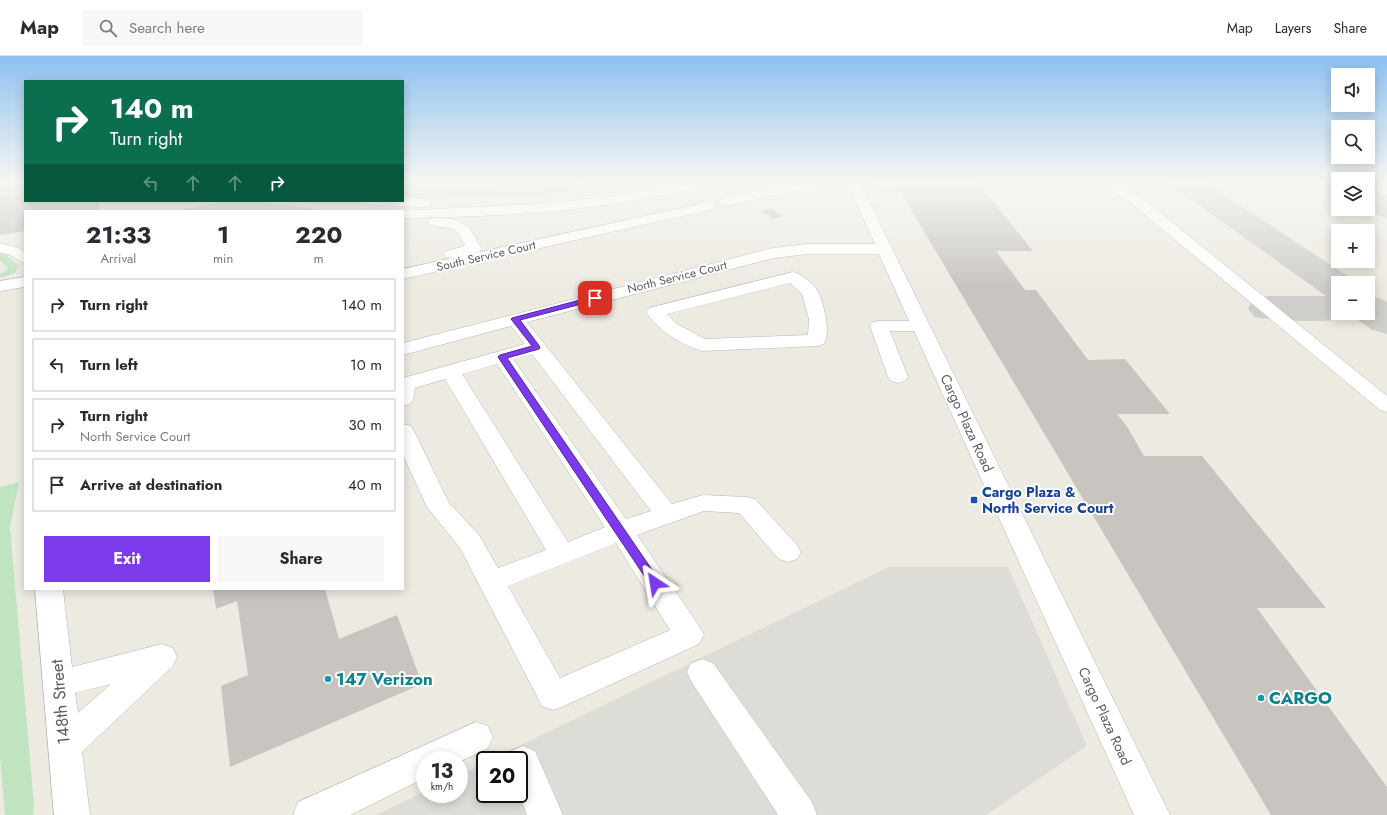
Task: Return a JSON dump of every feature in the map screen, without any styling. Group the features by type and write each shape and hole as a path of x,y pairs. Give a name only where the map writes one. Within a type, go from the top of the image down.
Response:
{"street":[{"name":"South Service Court","path":"404,274 639,217"},
{"name":"Cargo Plaza Road","path":"871,217 1152,815"},
{"path":"1157,217 1387,406"},
{"path":"404,223 456,223 462,227 474,249 404,264"},
{"path":"0,248 13,250 24,257"},
{"name":"North Service Court","path":"404,349 781,251 807,249 886,249"},
{"path":"704,270 733,292"},
{"path":"793,278 810,292 818,319 817,340 702,345 670,328 655,312 733,292 793,278"},
{"path":"0,286 24,282"},
{"path":"515,319 667,514"},
{"path":"898,377 879,326 922,326"},
{"path":"404,392 405,384 536,347"},
{"path":"404,433 439,507 470,542 553,696 690,635 502,357"},
{"path":"450,371 562,554"},
{"path":"491,582 621,531 667,514 703,503 746,505 788,552"},
{"name":"148th Street","path":"49,590 72,815"},
{"path":"59,684 162,657 64,747"},
{"path":"702,672 799,815"},
{"path":"446,751 476,737"},
{"path":"311,815 416,765"},
{"path":"528,774 545,815"}],"shaded area":[{"path":"889,567 1008,567 1087,746 986,815 376,815 416,795 416,803 468,803 468,770 476,766 476,803 528,803 528,751 509,751"}],"green space":[{"path":"0,253 4,253 19,266 15,273 0,278 0,274 8,269 0,260"},
{"path":"19,482 10,527 34,806 33,815 5,815 0,756 0,487"}],"building":[{"path":"0,217 24,217 24,231 0,235"},
{"name":"CARGO","path":"916,217 1006,217 1033,251 996,251 1025,290 1036,290 1088,360 1125,359 1170,414 1117,414 1128,428 1144,456 1202,456 1326,608 1257,608 1387,787 1387,815 1271,815"},
{"name":"147 Verizon","path":"213,590 325,590 339,639 397,615 422,684 230,767 221,686 248,675 237,601 216,609"}],"taxiway":[{"path":"1238,217 1331,282"},
{"path":"1268,308 1331,308"},
{"path":"1375,313 1387,321"}],"place":[{"name":"Cargo Plaza & North Service Court","path":"974,500"},
{"name":"147 Verizon","path":"328,679"},
{"name":"CARGO","path":"1261,698"}],"route":[{"path":"595,298 515,319 536,347 502,357 655,583"}]}
